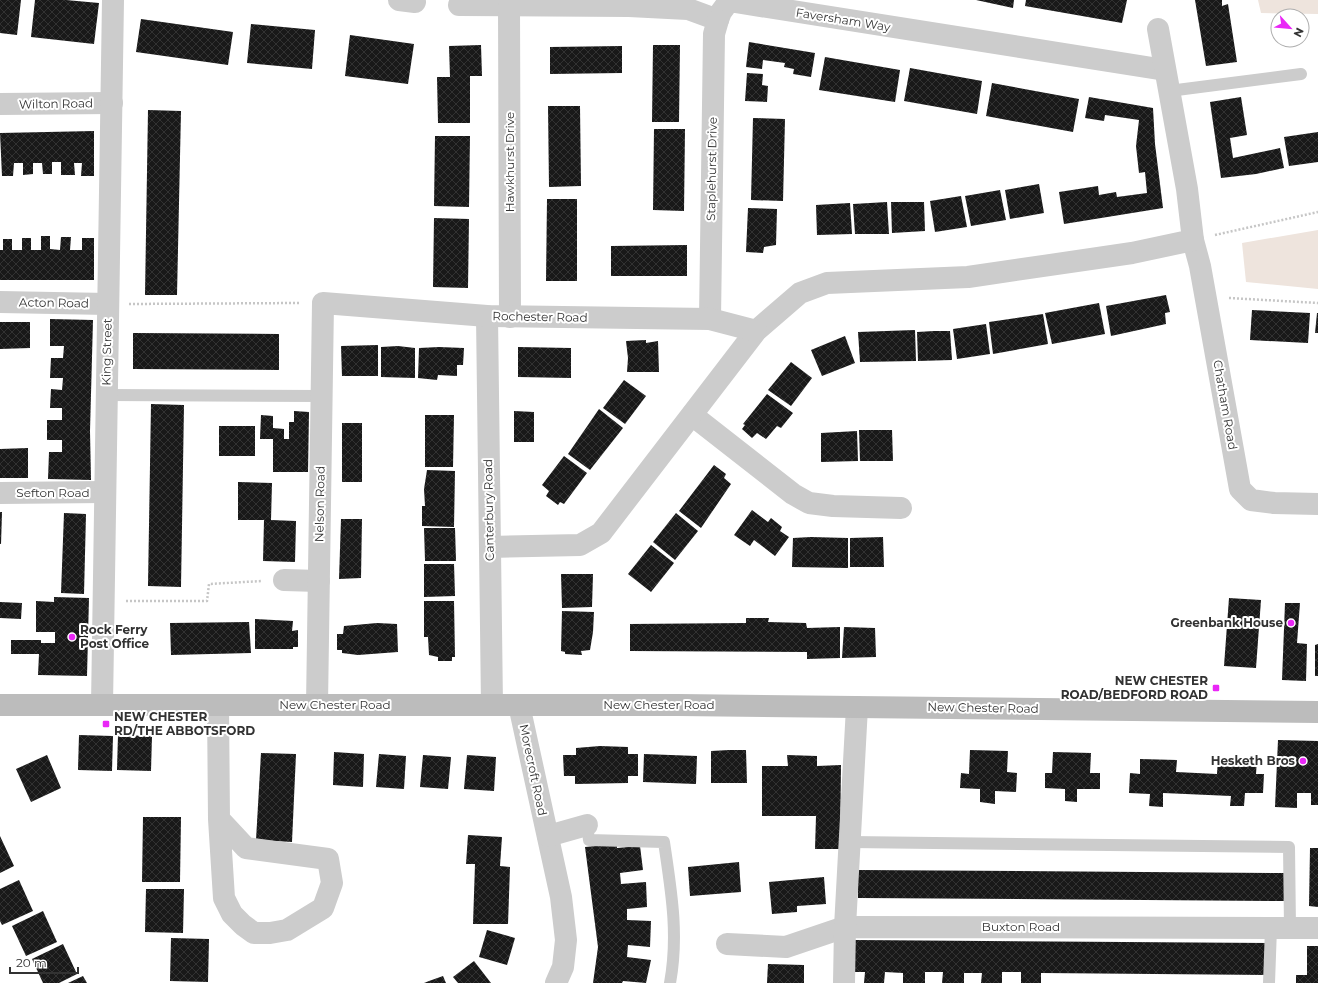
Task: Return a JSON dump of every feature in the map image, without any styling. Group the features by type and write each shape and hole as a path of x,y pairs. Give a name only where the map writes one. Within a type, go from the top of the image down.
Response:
{"main road":[{"name":"New Chester Road","path":"0,705 519,705 1318,712"}],"street":[{"name":"King Street","path":"102,705 113,0"},
{"name":"Faversham Way","path":"718,20 721,12 729,1 1167,80"},
{"path":"459,6 629,6 688,9 718,20"},
{"name":"Hawkhurst Drive","path":"509,6 510,317"},
{"name":"Staplehurst Drive","path":"710,319 714,34 718,20"},
{"name":"Chatham Road","path":"1158,29 1187,189 1193,240 1206,297 1240,489 1251,500 1274,503 1318,504"},
{"name":"Wilton Road","path":"0,104 112,103"},
{"path":"490,547 580,545 601,533 756,331 800,293 827,283 968,277 1132,252 1193,240"},
{"name":"Acton Road","path":"0,302 108,304"},
{"name":"Rochester Road","path":"323,303 510,317 710,319 756,331"},
{"name":"Nelson Road","path":"317,705 323,303"},
{"name":"Canterbury Road","path":"487,316 492,705"},
{"path":"692,415 793,494 809,502 833,506 901,508"},
{"name":"Sefton Road","path":"0,493 105,492"},
{"path":"284,580 319,581"},
{"path":"218,705 219,819 224,898 232,914 254,933 276,932 287,930 323,908 332,884 328,859 246,848 219,819"},
{"name":"Morecroft Road","path":"519,705 561,898 566,940 564,967 556,983"},
{"path":"844,983 845,927 857,707"},
{"path":"548,836 587,826"},
{"name":"Buxton Road","path":"727,944 786,947 845,927 1318,928"}],"lane":[{"path":"1167,80 1301,74"},
{"path":"107,395 322,396"},
{"path":"587,826 589,840 664,842 674,916 673,963 670,983"},
{"path":"850,842 1289,847 1280,928 1269,983"}],"path":[{"path":"1193,240 1318,212"},
{"path":"1206,297 1318,303"},
{"path":"108,304 323,303"},
{"path":"104,601 206,601 209,584 284,580"}],"shaded area":[{"path":"1258,0 1318,0 1318,14 1310,14 1310,8 1270,8 1270,13 1261,13"},
{"path":"1318,230 1318,289 1246,282 1242,243"}],"building":[{"path":"0,0 21,0 17,35 0,33"},
{"path":"35,0 66,0 99,3 94,44 31,37"},
{"path":"976,0 1014,0 1013,8"},
{"path":"1026,0 1127,0 1122,23 1025,6"},
{"path":"1195,0 1222,0 1222,6 1228,4 1237,62 1206,66"},
{"path":"141,19 233,32 228,65 136,52"},
{"path":"251,24 315,30 312,69 247,63"},
{"path":"350,35 414,44 408,84 345,76"},
{"path":"749,42 815,53 811,77 793,74 794,69 784,67 785,63 763,60 762,69 746,67"},
{"path":"481,45 482,76 470,76 470,123 438,123 437,77 450,77 449,46"},
{"path":"653,45 680,45 679,122 652,122"},
{"path":"622,46 622,73 550,74 550,47"},
{"path":"825,57 900,70 895,102 819,90"},
{"path":"910,68 982,81 977,114 904,101"},
{"path":"747,73 763,74 762,85 768,86 767,102 745,101"},
{"path":"992,83 1079,99 1073,132 986,116"},
{"path":"1089,97 1153,108 1155,144 1163,208 1064,224 1059,192 1098,186 1099,195 1116,192 1117,197 1147,193 1145,172 1139,173 1136,146 1139,120 1105,115 1104,121 1085,118"},
{"path":"1241,97 1247,135 1230,138 1233,158 1280,148 1284,168 1256,174 1221,178 1210,102"},
{"path":"548,106 580,106 581,186 549,187"},
{"path":"148,110 181,111 177,295 145,295"},
{"path":"753,118 785,119 783,201 751,200"},
{"path":"654,129 685,129 684,211 653,210"},
{"path":"94,131 94,176 81,176 82,163 74,163 75,175 61,175 61,162 52,162 52,174 43,174 42,163 33,163 33,174 23,175 23,163 14,163 13,176 2,176 0,133"},
{"path":"1318,132 1318,162 1289,166 1284,137"},
{"path":"435,136 470,136 469,207 434,206"},
{"path":"1039,184 1044,213 1010,219 1005,190"},
{"path":"1000,190 1006,220 971,226 965,196"},
{"path":"961,196 967,227 935,232 930,201"},
{"path":"547,199 577,199 577,281 546,281"},
{"path":"887,202 889,234 855,234 853,204"},
{"path":"891,202 924,202 925,231 892,233"},
{"path":"850,203 852,234 817,235 816,205"},
{"path":"748,208 777,209 776,245 764,247 763,253 746,252"},
{"path":"434,218 469,219 468,288 433,287"},
{"path":"41,236 50,236 50,249 60,250 61,237 71,237 70,250 82,250 82,238 94,238 94,280 0,280 0,250 3,250 3,239 12,239 12,250 22,250 22,238 31,238 31,250 41,250"},
{"path":"687,245 687,276 611,276 611,246"},
{"path":"1166,295 1170,312 1165,313 1166,324 1111,336 1106,306"},
{"path":"1099,303 1105,334 1052,344 1045,313"},
{"path":"1252,310 1310,313 1308,343 1250,340"},
{"path":"1317,313 1318,333 1315,333"},
{"path":"1043,314 1048,344 993,354 989,322"},
{"path":"50,319 93,320 90,431 91,480 48,479 49,452 62,452 62,440 47,440 47,420 62,420 62,408 50,408 51,389 62,390 63,378 50,378 51,358 63,358 64,346 50,346"},
{"path":"0,322 30,322 30,348 0,349"},
{"path":"986,324 990,354 957,359 953,329"},
{"path":"915,330 916,361 860,362 858,332"},
{"path":"950,331 952,360 918,361 917,332"},
{"path":"133,333 279,334 279,370 133,369"},
{"path":"845,336 855,363 822,376 811,350"},
{"path":"646,340 646,343 658,341 659,372 627,372 628,358 626,341"},
{"path":"378,345 378,376 342,376 341,346"},
{"path":"398,346 415,348 415,378 381,377 381,347"},
{"path":"518,347 571,348 571,378 518,377"},
{"path":"419,348 464,348 463,365 457,365 457,376 438,375 437,380 418,378"},
{"path":"791,362 812,378 791,406 768,390"},
{"path":"624,380 646,396 625,424 603,408"},
{"path":"767,394 793,413 781,428 777,426 766,439 757,433 752,438 742,429 745,425 743,424"},
{"path":"151,404 184,405 181,587 148,586"},
{"path":"599,409 623,428 590,470 568,454"},
{"path":"294,411 309,412 308,472 273,472 273,439 260,439 261,415 273,416 273,428 284,429 284,439 289,439 289,422 294,422"},
{"path":"514,411 534,412 534,442 514,442"},
{"path":"425,415 454,415 453,467 425,467"},
{"path":"342,423 362,423 362,482 342,482"},
{"path":"219,426 255,426 255,456 219,456"},
{"path":"859,430 892,430 893,461 860,461"},
{"path":"857,431 858,461 821,462 821,433"},
{"path":"28,448 28,478 0,478 0,449"},
{"path":"564,456 587,473 564,504 560,502 558,505 546,496 549,491 542,485"},
{"path":"714,465 726,474 724,478 731,484 701,528 679,511"},
{"path":"427,470 455,471 454,527 422,526 422,506 425,506 424,489"},
{"path":"238,482 272,483 271,520 296,521 295,562 263,561 264,520 238,520"},
{"path":"752,510 768,522 771,518 782,527 780,531 789,537 775,556 754,540 750,546 734,535"},
{"path":"0,512 2,512 1,544 0,544"},
{"path":"64,513 86,514 84,594 61,593"},
{"path":"676,513 698,531 675,560 653,542"},
{"path":"341,519 362,519 361,578 339,579"},
{"path":"424,528 455,528 456,561 425,561"},
{"path":"883,537 884,567 850,567 850,538"},
{"path":"793,538 848,538 848,568 792,567"},
{"path":"651,545 674,563 651,592 628,574"},
{"path":"424,564 454,564 455,596 424,597"},
{"path":"561,574 593,574 592,607 562,608"},
{"path":"54,597 89,598 87,676 38,675 39,654 11,654 11,640 41,640 41,643 55,643 55,632 36,632 36,601 54,602"},
{"path":"1229,598 1261,600 1256,668 1224,666"},
{"path":"424,601 454,601 455,657 452,657 452,661 438,661 438,657 429,655 428,637 424,637"},
{"path":"0,602 22,603 21,619 0,618"},
{"name":"Greenbank House","path":"1285,603 1300,603 1297,643 1307,644 1306,681 1282,680"},
{"path":"562,611 594,612 590,650 581,651 582,655 565,654 565,652 561,651"},
{"path":"746,618 769,618 768,622 806,623 807,628 840,627 840,658 807,659 807,652 630,651 630,624 746,623"},
{"path":"255,619 293,621 292,631 298,630 298,647 293,647 293,649 255,649"},
{"path":"249,622 251,653 171,655 170,623"},
{"path":"377,623 397,624 398,652 358,655 342,653 342,650 337,650 337,634 343,634 344,626"},
{"path":"844,627 875,628 876,657 842,658"},
{"path":"1318,644 1318,676 1315,676 1315,645"},
{"path":"79,735 113,736 112,771 78,770"},
{"path":"118,735 152,736 151,771 117,770"},
{"path":"1278,740 1318,741 1318,805 1311,805 1311,793 1297,793 1297,808 1275,807"},
{"path":"600,746 628,747 628,754 638,754 638,776 628,776 628,783 575,784 575,776 564,776 563,755 576,755 576,748"},
{"path":"746,750 747,783 711,783 711,751"},
{"path":"970,750 1008,751 1007,772 1017,773 1016,792 995,791 995,804 980,802 980,789 960,788 961,773 969,774"},
{"path":"334,752 364,754 363,787 333,785"},
{"path":"1053,752 1091,753 1090,773 1100,773 1100,789 1077,789 1077,802 1065,801 1065,789 1045,788 1045,773 1052,773"},
{"path":"261,753 296,754 292,842 256,840"},
{"path":"379,754 406,756 404,789 376,787"},
{"path":"644,754 697,756 696,784 643,782"},
{"path":"47,755 61,788 31,802 16,769"},
{"path":"423,755 451,757 448,789 420,787"},
{"path":"467,755 496,757 494,791 464,789"},
{"path":"787,755 817,756 817,766 841,765 840,849 815,849 816,816 762,816 762,766 788,766"},
{"path":"1218,758 1257,760 1256,774 1264,774 1263,793 1245,793 1244,806 1230,806 1231,796 1163,793 1163,807 1149,806 1150,794 1129,793 1130,773 1140,774 1140,759 1177,760 1176,772 1217,774"},
{"path":"143,817 181,817 180,882 142,882"},
{"path":"468,835 502,837 500,866 510,867 508,924 473,924 475,864 466,864"},
{"path":"0,836 14,866 0,873"},
{"path":"617,844 617,848 640,846 643,870 620,873 621,884 646,882 647,907 627,909 627,920 651,921 650,947 628,945 627,957 651,960 646,983 623,981 622,983 593,983 598,947 585,847"},
{"path":"1310,848 1318,848 1318,907 1309,906"},
{"path":"739,862 741,892 690,896 688,867"},
{"path":"858,870 1285,873 1285,901 858,898"},
{"path":"824,877 826,904 797,906 797,912 772,914 769,882"},
{"path":"19,880 33,911 2,925 0,921 0,889"},
{"path":"146,889 184,889 183,933 145,932"},
{"path":"43,911 57,942 26,956 12,926"},
{"path":"487,930 515,938 507,965 479,957"},
{"path":"171,938 209,939 208,982 170,981"},
{"path":"855,940 1268,943 1268,975 1041,973 1041,983 1021,983 1021,972 1002,972 1002,983 981,983 982,973 964,973 964,983 942,983 943,972 925,972 925,983 903,983 903,973 885,972 884,983 864,983 865,972 855,972"},
{"path":"63,944 77,974 59,983 43,983 32,959"},
{"path":"1307,946 1318,946 1318,983 1296,983 1296,975 1307,975"},
{"path":"474,961 491,983 458,983 453,977"},
{"path":"768,964 804,965 804,983 767,983"},
{"path":"83,976 87,983 68,983"},
{"path":"443,976 446,983 424,983 429,981"}],"place":[{"name":"Greenbank House","path":"1291,623"},
{"name":"Rock Ferry Post Office","path":"72,637"},
{"name":"NEW CHESTER ROAD/BEDFORD ROAD","path":"1216,688"},
{"name":"NEW CHESTER RD/THE ABBOTSFORD","path":"106,724"},
{"name":"Hesketh Bros","path":"1303,761"}]}
